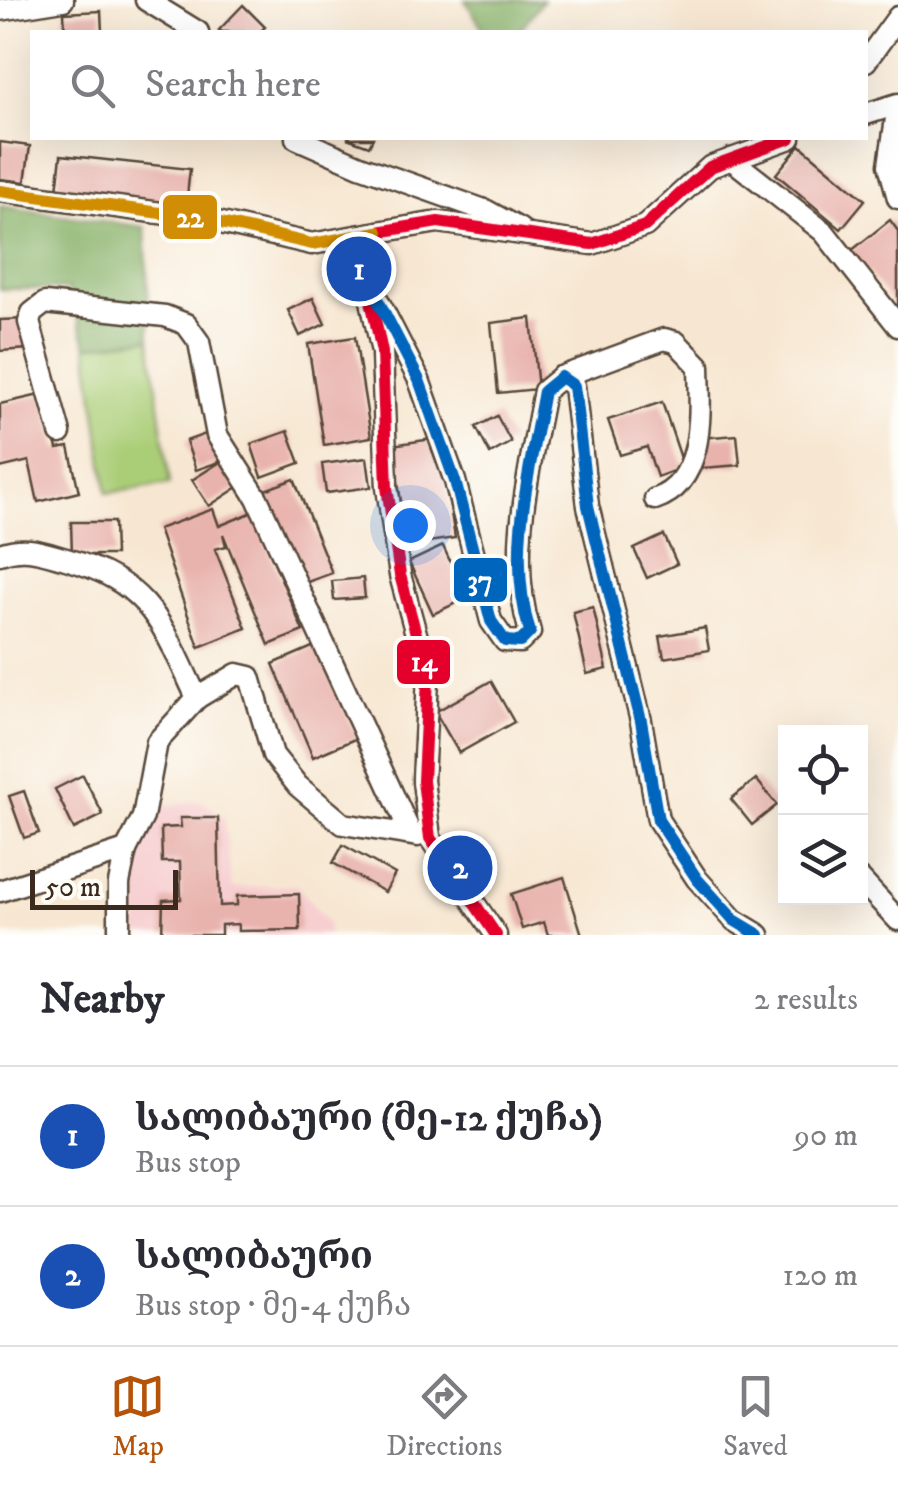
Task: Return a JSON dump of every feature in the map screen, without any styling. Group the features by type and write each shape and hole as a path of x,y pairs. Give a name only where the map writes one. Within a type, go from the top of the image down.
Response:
{"street":[{"path":"0,10 62,0"},
{"path":"146,0 195,30"},
{"path":"868,59 898,18"},
{"path":"868,113 898,105 889,165 898,198"},
{"path":"301,140 360,166 486,211 530,235"},
{"path":"0,191 204,219 312,244 438,222 592,244 645,226 710,167 784,140"},
{"path":"731,159 824,232 898,326"},
{"path":"378,232 366,252 366,277 382,352 387,487 398,557 428,678 420,836"},
{"path":"366,277 419,380 455,480 492,620 505,640 520,642 530,632 519,596 517,558 544,391 561,377 664,339 676,342 699,366 694,456 685,480 655,499"},
{"path":"60,434 30,322 32,313 46,303 165,316 186,324 199,342 217,435 256,498 420,836 496,935"},
{"path":"561,377 574,386 588,506 642,721 658,820 696,879 734,920 759,935"},
{"path":"0,554 22,546 85,564 129,584 162,623 196,698"},
{"path":"120,935 120,883 126,850 142,817 157,742 196,698 237,674 250,678 273,755 298,786 344,824 420,836"},
{"path":"0,891 126,850"},
{"path":"868,888 898,920"}],"shaded area":[{"path":"200,800 224,818 232,888 297,885 328,923 328,935 137,935 136,877 153,808"}],"green space":[{"path":"465,0 543,0 520,30 484,30"},
{"path":"0,206 145,227 150,338 87,346 68,289 0,289"},
{"path":"150,338 170,484 107,493 87,346"}],"building":[{"path":"243,5 265,27 262,30 219,30"},
{"path":"101,11 102,30 65,30 64,13"},
{"path":"0,142 30,146 25,182 0,179"},
{"path":"800,145 865,200 841,229 776,174"},
{"path":"61,155 190,169 186,205 57,191"},
{"path":"890,220 898,231 898,310 851,251"},
{"path":"313,298 325,324 300,336 288,310"},
{"path":"531,318 538,389 498,393 491,323"},
{"path":"27,319 29,349 0,351 0,320"},
{"path":"355,337 371,437 324,445 308,344"},
{"path":"44,394 57,449 69,447 79,492 38,502 29,461 0,468 0,404"},
{"path":"662,402 684,467 657,477 647,447 620,455 608,420"},
{"path":"497,416 511,442 490,454 476,427"},
{"path":"288,431 300,463 262,477 251,444"},
{"path":"211,432 238,487 209,506 192,480 222,461 196,470 186,441"},
{"path":"737,435 740,465 702,468 700,438"},
{"path":"439,438 455,538 408,545 392,445"},
{"path":"367,458 371,487 326,493 322,464"},
{"path":"294,479 332,573 302,584 265,490"},
{"path":"213,509 219,526 253,512 303,631 269,645 223,534 226,546 215,549 246,628 199,647 158,529"},
{"path":"71,522 114,522 115,555 72,555"},
{"path":"664,535 677,564 647,578 634,549"},
{"path":"443,546 467,598 433,614 409,562"},
{"path":"363,578 365,598 334,600 332,581"},
{"path":"593,607 607,669 587,674 573,612"},
{"path":"705,628 709,650 664,658 660,636"},
{"path":"317,645 357,738 313,757 273,664"},
{"path":"491,681 514,722 459,753 435,712"},
{"path":"83,775 103,815 74,829 55,789"},
{"path":"756,779 777,805 752,825 731,799"},
{"path":"24,791 39,833 24,838 9,796"},
{"path":"180,818 218,818 220,906 237,905 237,896 299,894 300,930 238,931 238,924 221,925 221,935 162,935 163,900 181,899 180,862 162,862 161,828 181,827"},
{"path":"343,845 395,874 385,892 333,863"},
{"path":"564,877 582,935 548,935 544,922 522,929 511,894"}],"transit line":[{"name":"14","path":"496,935 430,838 423,781 428,678 400,575 387,487 382,352 366,277 365,252 378,232 438,222 592,244 645,226 710,167 784,140"},
{"name":"22","path":"0,191 204,219 312,244 378,232"},
{"name":"37","path":"366,277 419,380 455,481 491,621 505,641 520,642 530,632 523,602 520,542 544,391 561,377 574,386 588,506 641,721 658,820 697,879 734,920 759,935"}],"place":[{"name":"სალიბაური (მე-12 ქუჩა)","path":"359,269"},
{"name":"სალიბაური","path":"460,868"}]}
